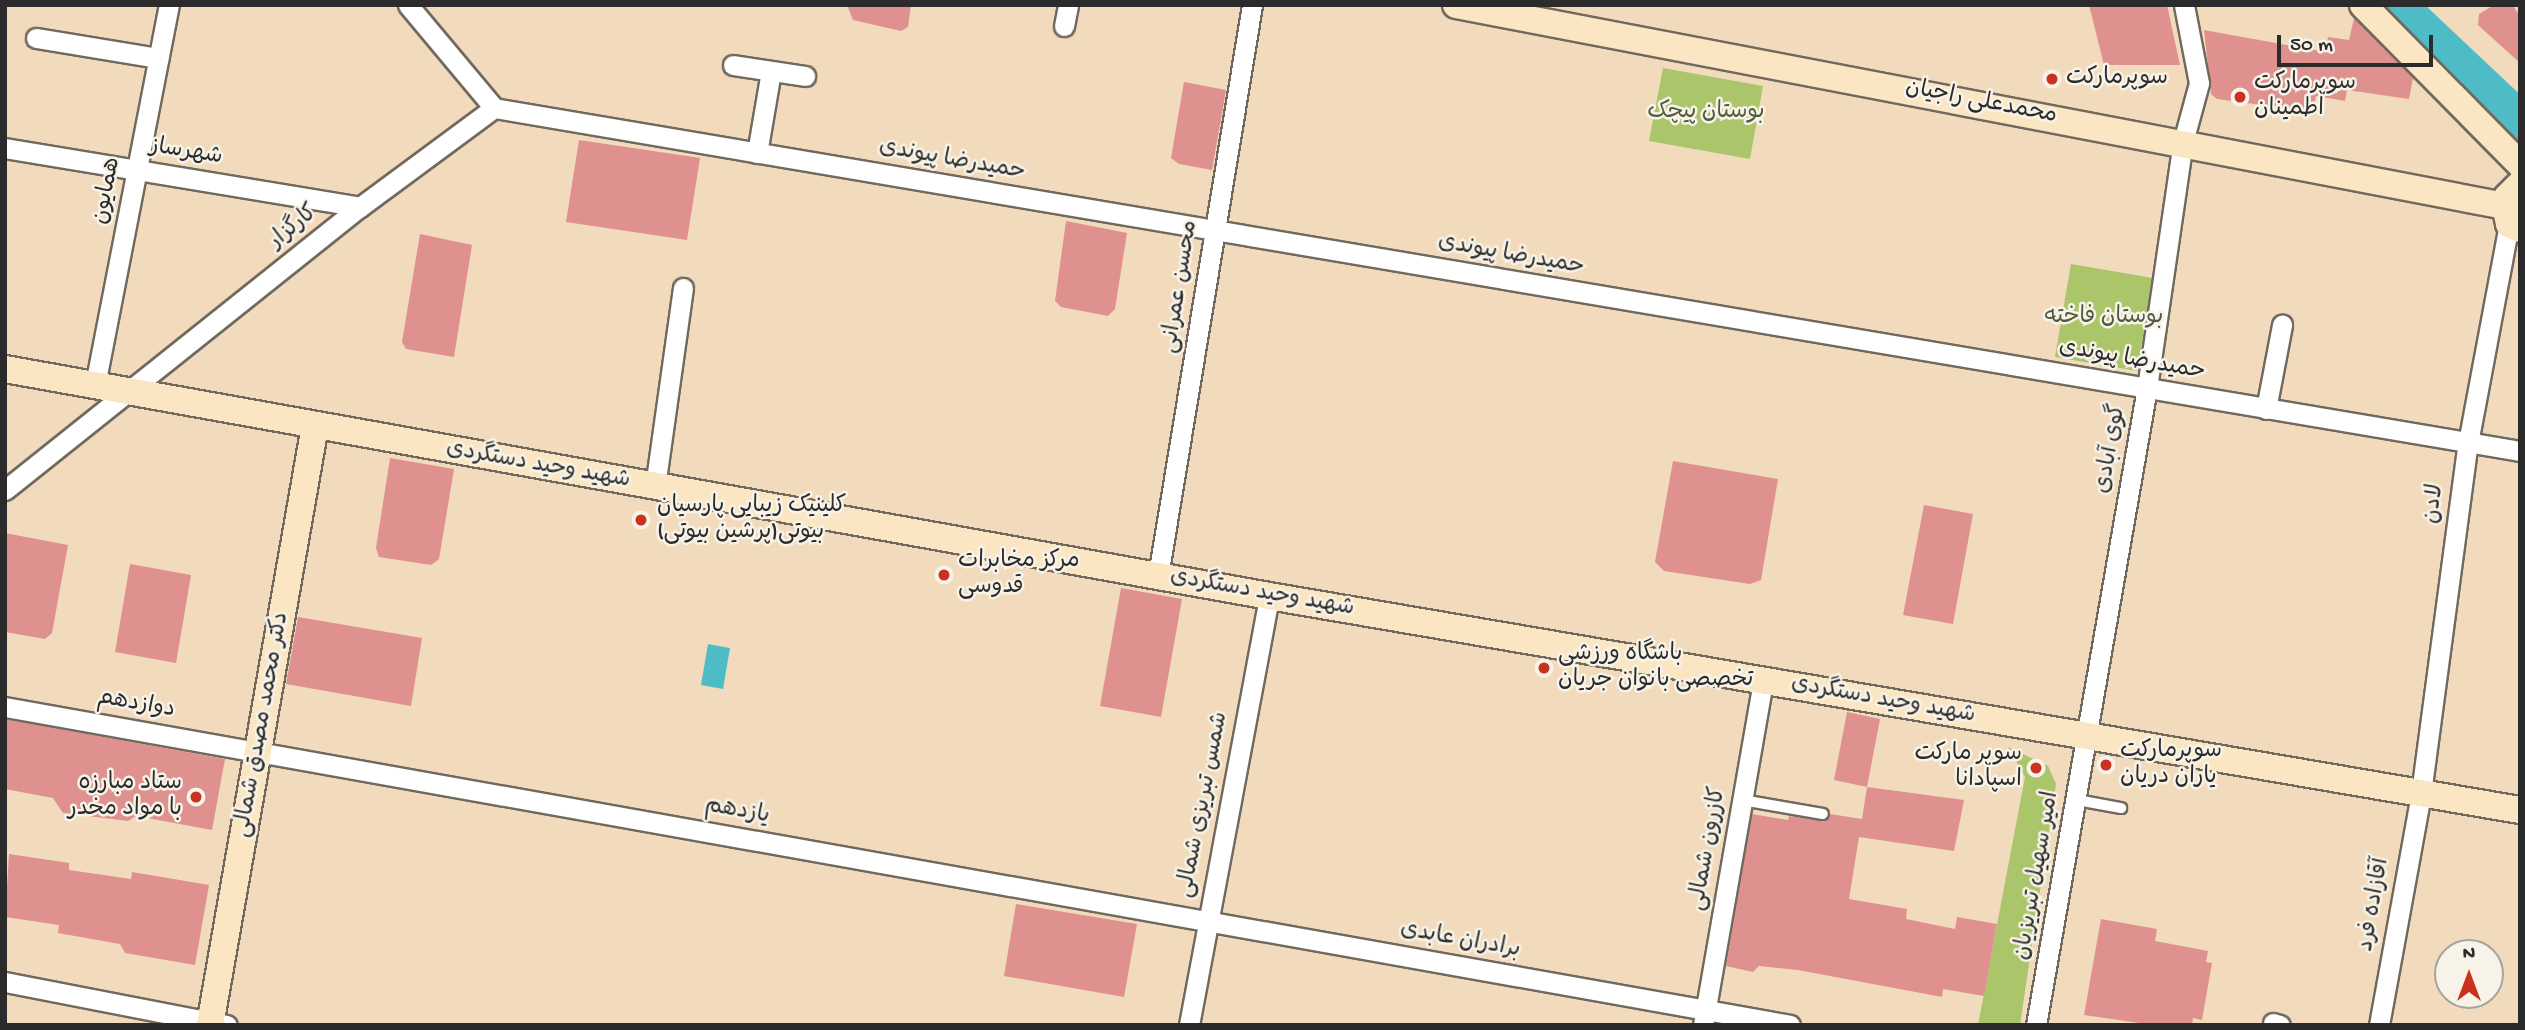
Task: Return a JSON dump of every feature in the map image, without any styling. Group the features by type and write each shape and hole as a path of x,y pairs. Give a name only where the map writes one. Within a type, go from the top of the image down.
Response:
{"main road":[{"name":"محمدعلی راجیان","path":"1456,5 2185,133"},
{"name":"محمدعلی راجیان","path":"1533,5 2185,133 2512,208"},
{"path":"2363,5 2520,164"},
{"name":"شهید وحید دستگردی","path":"5,369 655,488 1269,596 2520,810"},
{"name":"دکتر محمد مصدق شمالی","path":"216,1024 258,752 315,426"}],"street":[{"name":"همایون","path":"95,386 169,5"},
{"path":"408,5 494,108"},
{"path":"1064,26 1068,5"},
{"name":"محسن عمرانی","path":"1158,576 1252,5"},
{"name":"گوی آبادی","path":"2088,737 2147,388 2185,133 2199,83 2184,5"},
{"path":"36,37 159,58"},
{"path":"733,65 805,76"},
{"path":"757,153 771,71"},
{"name":"حمیدرضا پیوندی","path":"494,108 2520,451"},
{"name":"کارگزار","path":"5,490 359,207 494,108"},
{"name":"شهرساز","path":"5,148 359,207"},
{"name":"لادن","path":"2421,793 2468,443 2512,208"},
{"path":"655,488 683,288"},
{"path":"2266,409 2282,324"},
{"name":"شمس تبریزی شمالی","path":"1189,1025 1269,596"},
{"name":"کازرون شمالی","path":"1704,1017 1763,681"},
{"name":"دوازدهم","path":"5,707 258,752"},
{"name":"امیر سهیل تبریزیان","path":"2036,1025 2088,737"},
{"name":"یازدهم","path":"258,752 1207,921"},
{"name":"آقازاده فرد","path":"2379,1025 2421,793"},
{"name":"برادران عابدی","path":"1207,921 1704,1017 1790,1025"},
{"path":"5,982 216,1024"}],"lane":[{"path":"1742,800 1823,814"},
{"path":"2077,800 2122,808"}],"green space":[{"name":"بوستان پیچک","path":"1663,68 1763,86 1750,159 1649,141"},
{"name":"بوستان فاخته","path":"2071,264 2153,278 2137,371 2055,357"},
{"path":"2008,747 2048,766 2056,784 2020,1025 1978,1025 2025,777"}],"water":[{"path":"708,644 730,648 723,689 701,685"}],"building":[{"path":"847,5 911,5 908,27 901,31 853,20"},
{"path":"2089,5 2167,5 2180,65 2104,65"},
{"path":"2494,5 2513,5 2520,17 2520,63 2478,25 2479,14"},
{"path":"2354,18 2413,78 2409,99 2347,90 2345,101 2316,96 2313,112 2217,99 2211,94 2204,30 2326,52 2328,37 2349,40"},
{"path":"1184,82 1226,90 1212,170 1179,164 1171,158"},
{"path":"579,140 700,158 687,240 566,222"},
{"path":"1066,221 1127,233 1115,309 1108,316 1061,307 1055,301"},
{"path":"420,234 472,245 454,357 406,349 402,342"},
{"path":"390,458 454,469 439,559 431,565 379,557 376,548"},
{"path":"1673,461 1778,479 1761,580 1750,584 1664,571 1655,562"},
{"path":"1924,505 1973,514 1953,624 1903,615"},
{"path":"5,533 68,545 52,633 45,639 5,632"},
{"path":"130,564 191,575 176,663 115,652"},
{"path":"1121,588 1182,599 1161,717 1100,706"},
{"path":"298,617 422,638 411,706 286,684"},
{"path":"1847,712 1880,719 1867,787 1834,780"},
{"path":"5,719 225,759 212,830 136,816 128,821 63,813 53,798 5,789"},
{"path":"1867,787 1964,800 1954,851 1859,837 1849,899 1907,909 1906,919 1955,929 1957,917 1997,924 1984,996 1943,989 1942,997 1798,970 1759,966 1753,972 1726,966 1752,814 1788,820 1789,816 1825,821 1830,814 1862,819"},
{"path":"9,854 69,863 69,870 131,879 132,872 209,885 195,965 125,953 120,944 58,933 59,925 5,917"},
{"path":"1016,904 1137,924 1124,997 1004,976"},
{"path":"2101,919 2157,929 2155,941 2208,951 2206,962 2212,963 2202,1020 2193,1018 2192,1025 2153,1025 2084,1015"}],"waterway":[{"path":"2398,5 2520,120"}],"place":[{"name":"سوپرمارکت","path":"2052,79"},
{"name":"سوپرمارکت اطمینان","path":"2240,97"},
{"name":"کلینیک زیبایی پارسیان بیوتی(پرشین بیوتی)","path":"641,520"},
{"name":"مرکز مخابرات قدوسی","path":"944,575"},
{"name":"باشگاه ورزشی تخصصی بانوان جریان","path":"1544,668"},
{"name":"سوپرمارکت یاران دریان","path":"2106,765"},
{"name":"سوپر مارکت اسپادانا","path":"2036,768"},
{"name":"ستاد مبارزه با مواد مخدر","path":"196,797"}]}
